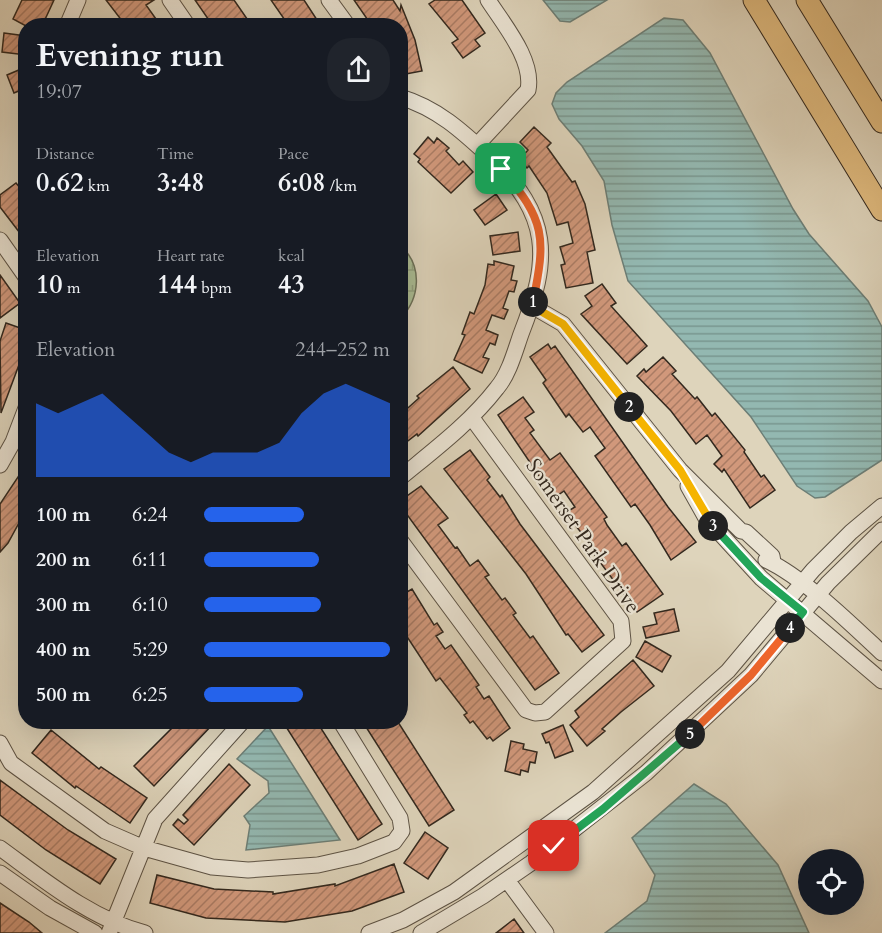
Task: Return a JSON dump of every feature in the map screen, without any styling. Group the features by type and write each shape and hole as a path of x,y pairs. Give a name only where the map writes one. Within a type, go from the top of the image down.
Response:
{"highway":[{"path":"754,0 882,210"},
{"path":"807,0 882,122"}],"street":[{"path":"70,18 78,0"},
{"path":"170,0 182,18"},
{"path":"329,0 342,18"},
{"path":"477,145 528,90 531,78 527,65 488,0"},
{"path":"408,99 421,103 449,119 522,192 538,223 542,254 532,306 500,385 472,418 408,471"},
{"path":"0,240 18,266"},
{"path":"532,306 563,324 680,470 745,541 761,578 882,681"},
{"name":"Somerset Park Drive","path":"408,551 526,710 535,714 545,712 623,641 621,621 472,418"},
{"path":"0,465 18,429"},
{"path":"680,470 706,518 772,556 773,562 882,653"},
{"path":"369,933 403,920 446,897 593,792 728,671 801,584 851,532 882,506"},
{"path":"421,933 507,880 603,809 713,714 751,675 816,596 882,530"},
{"path":"112,927 155,819 236,729"},
{"path":"0,743 11,763 105,831 144,848 212,867 248,870 318,865 358,856 394,842 402,831 400,818 345,729"},
{"path":"0,849 112,927 145,933"},
{"path":"0,873 50,908 94,933"},
{"path":"507,880 546,933"}],"green space":[{"path":"408,254 416,272 412,301 408,308"}],"water":[{"path":"543,0 607,0 570,22 560,21"},
{"path":"664,18 683,20 710,53 793,209 809,234 868,301 882,327 882,460 825,497 815,498 797,486 751,417 628,281 612,225 604,181 582,146 559,119 552,104 556,93 567,82"},
{"path":"265,729 270,729 340,840 246,850 250,825 244,816 269,793 268,781 237,759"},
{"path":"694,784 726,804 778,865 798,909 798,915 801,915 809,933 605,933 647,901 655,875 632,838"}],"building":[{"path":"22,0 54,0 46,18 18,18 18,22 13,19"},
{"path":"106,0 154,0 146,5 155,18 120,18"},
{"path":"195,0 234,0 246,18 207,18"},
{"path":"271,0 304,0 316,18 283,18"},
{"path":"354,0 393,0 400,11 401,5 406,18 366,18"},
{"path":"435,0 462,0 485,33 475,40 480,46 463,58 452,43 458,39 429,4"},
{"path":"408,22 415,40 422,71 408,74"},
{"path":"4,33 18,35 18,54 2,52"},
{"path":"18,70 18,91 14,93 7,75"},
{"path":"534,127 551,143 547,147 572,182 575,181 585,204 595,250 587,252 593,283 566,288 561,265 565,264 560,247 573,243 568,222 557,225 547,193 529,166 527,168 519,160 528,150 520,142"},
{"path":"428,137 434,143 437,138 449,148 446,151 459,165 463,161 473,172 451,193 418,162 420,159 414,154"},
{"path":"16,183 18,185 18,231 0,207 0,195"},
{"path":"496,194 507,210 485,225 474,210"},
{"path":"518,232 520,251 493,255 490,236"},
{"path":"494,261 514,266 511,280 517,281 514,292 509,291 503,308 508,310 504,319 492,315 486,330 498,335 495,345 490,343 483,357 489,359 482,373 454,360 465,335 462,334 470,312 474,314 485,285 488,264 494,265"},
{"path":"0,275 18,300 18,304 0,318"},
{"path":"602,284 616,303 611,306 647,346 627,364 581,314 592,306 585,296"},
{"path":"6,323 18,327 18,367 1,413 0,341"},
{"path":"548,344 551,349 555,346 668,507 696,542 671,560 635,504 631,507 595,456 605,448 590,427 583,432 569,414 566,417 543,383 546,380 530,357"},
{"path":"663,357 676,371 672,374 695,399 697,397 712,416 715,413 745,450 744,452 761,477 764,475 775,490 750,508 724,469 722,472 714,464 722,456 707,435 696,444 671,411 637,376 644,369 646,372"},
{"path":"453,367 470,389 418,436 417,434 408,441 408,408 419,398 417,396"},
{"path":"523,397 534,412 525,418 534,430 530,433 550,460 560,453 607,517 604,519 607,525 622,546 626,543 663,594 637,612 591,550 594,548 565,513 575,507 564,491 554,498 498,415"},
{"path":"470,450 490,477 487,480 500,497 502,495 520,524 604,635 582,652 568,634 566,635 526,574 444,469"},
{"path":"18,477 18,525 0,552 0,504"},
{"path":"421,486 448,518 438,525 470,566 478,560 489,575 485,577 502,600 505,598 516,613 513,615 530,638 533,636 559,673 535,690 408,516 408,495"},
{"path":"412,589 434,625 437,623 443,632 436,636 445,649 451,645 479,685 476,687 484,699 489,696 510,728 493,741 490,737 487,739 473,721 470,723 464,715 467,713 440,678 436,681 408,638 408,591"},
{"path":"674,609 679,631 646,638 643,627 657,624 654,613"},
{"path":"645,641 671,656 662,672 636,657"},
{"path":"633,660 654,686 602,729 605,731 587,746 570,725 579,717 575,711"},
{"path":"563,725 573,751 555,758 549,742 546,743 542,734"},
{"path":"171,729 208,729 154,786 134,766"},
{"path":"287,729 321,729 382,824 358,840"},
{"path":"367,729 402,729 454,810 429,826"},
{"path":"51,730 99,769 101,767 147,798 130,823 76,786 75,788 32,753"},
{"path":"511,741 524,744 523,749 537,752 535,763 530,762 528,772 521,770 520,775 505,771"},
{"path":"229,764 250,785 194,845 173,825 178,819 184,824 188,820 183,815"},
{"path":"0,780 68,830 116,859 100,884 46,850 0,815"},
{"path":"425,832 448,848 428,879 404,863"},
{"path":"394,864 404,892 352,911 285,922 206,918 150,903 157,875 214,889 273,892 273,894 335,884 335,886"},
{"path":"0,903 29,922 42,933 0,933"},
{"path":"514,919 524,933 496,933"}],"route":[{"path":"501,169 522,192 538,223 542,254 532,306 548,313 563,324 680,470 706,518 761,578 803,612 751,675 713,714 603,809 554,846"}]}
